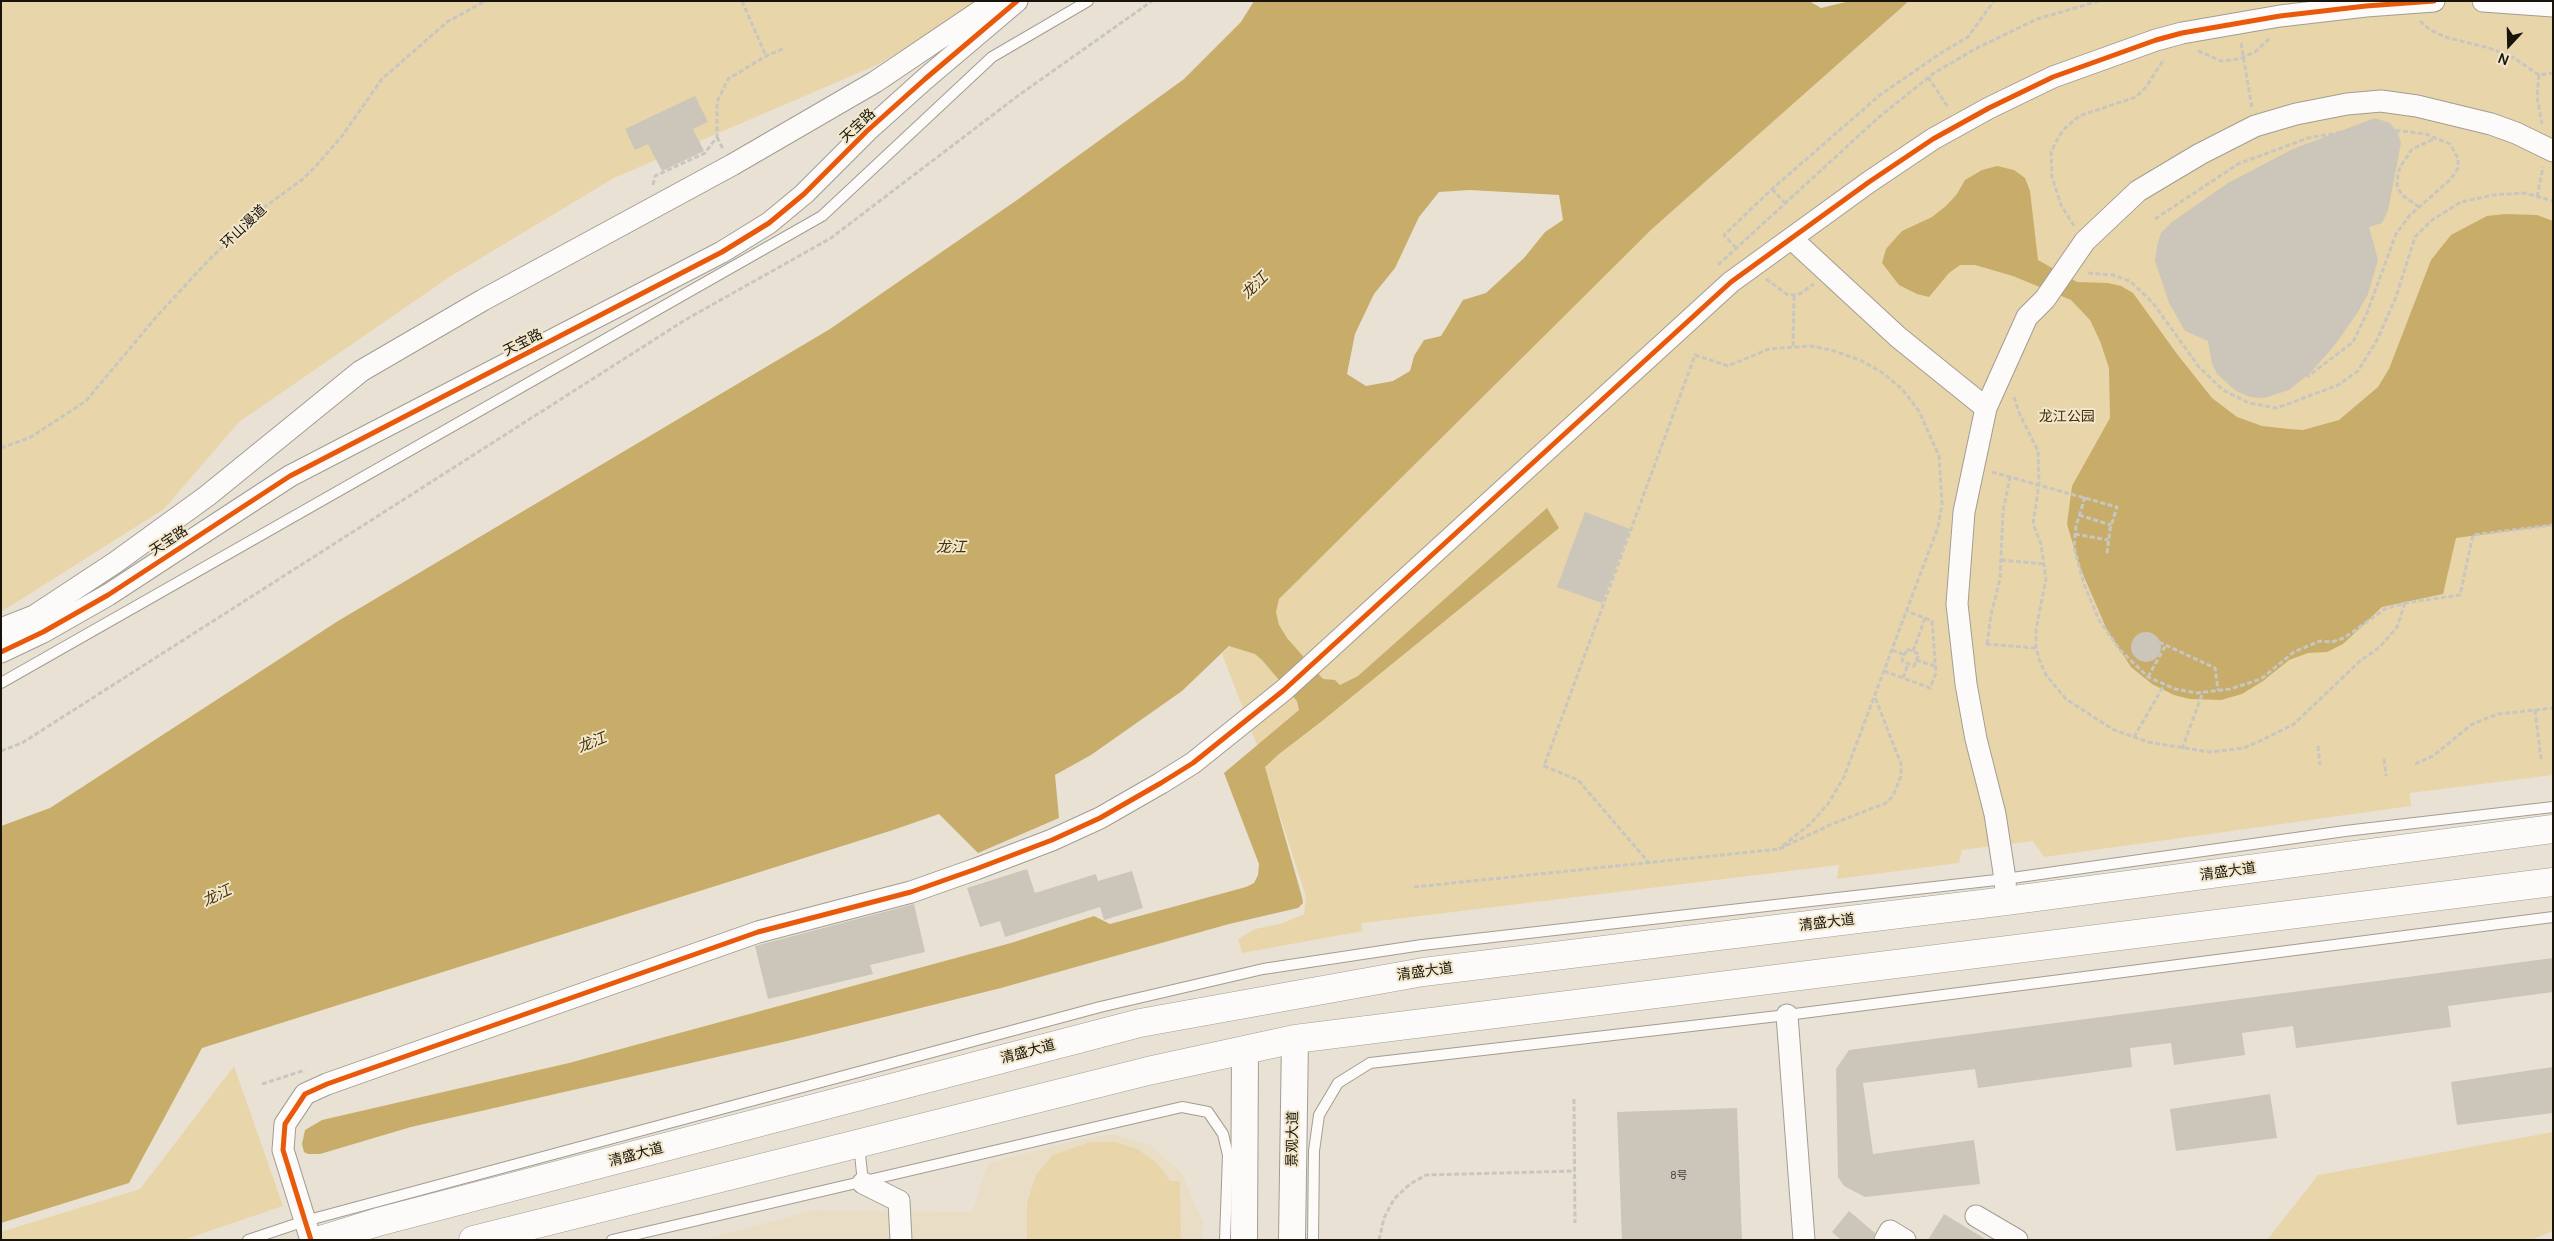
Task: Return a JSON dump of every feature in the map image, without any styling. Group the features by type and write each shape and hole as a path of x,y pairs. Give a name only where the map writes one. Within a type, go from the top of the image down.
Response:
{"main road":[{"name":"清盛大道","path":"326,1236 1140,1023 1423,972 2005,890 2553,829"},
{"path":"473,1240 497,1236 1148,1071 1295,1039 2553,882"}],"street":[{"name":"天宝路","path":"1,629 34,616 124,556 207,496 361,371 483,300 646,213 875,82 995,1"},
{"name":"天宝路","path":"1,652 43,632 108,595 290,476 713,257 769,223 804,194 867,131 925,79 1017,1"},
{"path":"326,1236 283,1150 285,1124 305,1094 758,932 911,892 1052,840 1100,818 1193,763 1284,690 1697,310 1752,266 1869,182 1933,139 2053,77 2110,54 2182,33 2280,16 2407,2 2434,1"},
{"path":"2483,1 2553,6"},
{"path":"2005,890 1995,814 1976,739 1960,645 1957,604 1959,558 1972,466 1986,408 2027,317 2074,268 2085,240 2138,190 2200,154 2255,126 2296,114 2381,101 2417,106 2491,124 2516,133 2553,151"},
{"path":"1792,239 1898,337 1986,408"},
{"path":"1787,1015 1804,1240"},
{"name":"景观大道","path":"1292,1240 1295,1039"},
{"path":"1244,1240 1245,1050"},
{"path":"863,1183 899,1201 901,1240"},
{"path":"1976,1216 2018,1240"},
{"path":"1886,1240 1890,1231 1905,1240"}],"lane":[{"path":"1,683 822,216 992,57 1088,1"},
{"path":"248,1240 326,1236 1100,1007 1263,969 1422,945 2005,890 2345,831 2553,807"},
{"path":"1313,1240 1314,1151 1319,1115 1338,1083 1370,1063 1787,1015 2553,917"},
{"path":"612,1240 863,1183 1182,1107 1208,1112 1223,1134 1228,1155 1225,1240"},
{"path":"859,1144 863,1183"}],"path":[{"path":"742,1 766,56"},
{"path":"1,751 22,743 56,722 685,320 831,238 1019,95 1152,1"},
{"path":"1736,248 1724,235 1772,189 1880,95 1944,51 1968,37 1994,1"},
{"path":"2407,2 2417,19 2429,29 2445,37 2489,48 2511,56 2538,75 2553,72"},
{"path":"2085,240 2061,205 2052,177 2051,152 2063,130 2080,116 2129,100 2142,92 2182,33 2194,48 2214,59 2244,58 2266,43 2280,16"},
{"path":"2236,23 2244,58 2260,156"},
{"path":"646,213 655,176 705,153 717,137 717,102 728,79 766,56 785,48"},
{"path":"1928,77 1960,125"},
{"path":"2155,219 2238,164 2308,138 2359,129 2394,130 2426,134 2450,144 2458,158 2458,168 2451,178 2419,207 2396,234 2367,313 2353,342 2307,377"},
{"path":"2419,207 2402,195 2397,186 2398,175 2403,162 2412,149 2436,138"},
{"path":"1772,189 1785,203"},
{"path":"2074,268 2113,275 2130,281 2153,303 2199,367 2223,390 2249,403 2277,408 2338,385 2358,371 2377,340 2396,297 2415,237 2432,220 2461,202 2493,195 2525,193 2553,201"},
{"path":"1752,266 1772,286 1788,295 1798,296 1828,274"},
{"path":"1793,346 1794,295"},
{"path":"1650,864 1578,780 1544,766 1695,355 1728,366 1769,349 1793,346 1831,350 1860,360 1883,373 1902,389 1919,411 1939,456 1942,504 1938,527 1844,777 1828,804 1810,824 1779,849"},
{"path":"2013,394 2020,415 2036,444 2039,484 2033,524 2045,564 2046,579 2036,629 2036,648 2046,675 2066,699 2092,718 2134,737 2182,749 2216,752 2244,748 2294,724 2360,662 2380,647 2397,627 2405,603"},
{"path":"1972,466 2117,507 2111,525 2107,554"},
{"path":"1987,644 1991,615 2000,578 2003,511 2010,477"},
{"path":"2085,497 2075,534 2074,547 2084,584 2099,620 2120,650 2148,677 2164,685 2186,691 2203,692 2245,686 2261,679 2294,652 2320,642 2332,642 2344,638 2385,609 2405,603 2460,595 2473,535 2553,525"},
{"path":"2079,516 2111,525"},
{"path":"2075,534 2108,540"},
{"path":"2000,560 2045,564"},
{"path":"1884,671 1930,688 1936,673 1932,621 1907,611"},
{"path":"1913,651 1926,618"},
{"path":"2159,642 2215,668 2218,690"},
{"path":"1960,645 1987,644 2036,648"},
{"path":"2148,677 2166,645"},
{"path":"1907,649 1913,651 1919,654 1914,666 1902,661 1907,649"},
{"path":"1892,650 1905,655"},
{"path":"1916,660 1935,666"},
{"path":"1903,678 1908,664"},
{"path":"2134,737 2164,685"},
{"path":"2182,749 2203,692"},
{"path":"1414,887 1650,864 1779,849 1832,824 1886,803 1893,796 1901,776 1901,764 1875,696"},
{"path":"2415,764 2433,756 2471,725 2482,720 2499,714 2553,708"},
{"path":"2535,710 2541,759"},
{"path":"2318,746 2320,765"},
{"path":"2384,758 2386,776"},
{"path":"1574,1099 1575,1223"},
{"path":"1379,1240 1384,1218 1394,1199 1410,1184 1426,1175 1575,1171"}],"shaded area":[{"path":"1111,1134 1151,1145 1182,1174 1203,1222 1203,1240 702,1240 814,1210 972,1212 988,1163 1069,1142"}],"green space":[{"path":"1,1 981,1 879,64 614,178 451,276 239,422 164,509 1,612"},
{"name":"龙江公园","path":"1909,1 2553,1 2553,775 2410,793 2411,806 2044,857 2033,841 1962,850 1959,863 1837,879 1839,865 1363,923 1361,924 1363,931 1242,953 1238,939 1255,929 1280,924 1304,914 1306,897 1257,745 1222,654 1652,229"},
{"path":"234,1066 283,1206 183,1240 1,1240 1,1232 140,1189"},
{"path":"2553,1132 2553,1231 2531,1240 2267,1240 2318,1175"},
{"path":"1090,1142 1115,1142 1137,1149 1157,1163 1170,1181 1180,1181 1181,1240 1027,1240 1027,1203 1036,1175 1053,1155"}],"water":[{"name":"龙江","path":"1254,1 1809,1 1821,8 1850,1 1909,1 1652,229 1279,599 1276,612 1279,625 1287,638 1323,679 1335,680 1340,685 1358,676 1547,508 1559,528 1265,767 1302,897 1303,903 1298,908 1229,924 1001,988 796,1039 411,1127 320,1154 304,1152 302,1144 305,1130 322,1120 569,1063 1011,943 1094,916 1110,924 1246,887 1254,883 1258,875 1259,864 1224,773 1299,710 1297,701 1262,660 1255,654 1229,646 1182,691 1091,755 1055,775 1059,818 978,853 939,814 202,1048 129,1183 1,1223 1,826 50,808 338,621 830,329 1017,200 1184,79 1241,22","holes":["1470,190 1559,195 1563,220 1545,232 1524,258 1486,293 1463,300 1441,336 1424,340 1414,356 1410,371 1393,381 1366,386 1347,374 1355,334 1374,294 1395,268 1419,217 1439,192"]},
{"path":"1997,166 2014,170 2025,178 2030,191 2038,260 2077,282 2108,283 2121,286 2133,293 2177,354 2212,398 2237,417 2262,426 2289,429 2303,430 2339,420 2378,387 2389,369 2431,260 2451,235 2487,216 2505,214 2537,215 2553,221 2553,525 2456,538 2443,594 2382,607 2343,644 2327,652 2308,653 2289,660 2263,681 2242,694 2221,700 2190,699 2174,695 2152,684 2131,667 2107,630 2079,565 2067,524 2072,486 2110,418 2109,368 2100,341 2090,320 2071,300 2013,276 1975,265 1960,265 1949,273 1929,297 1917,294 1899,285 1882,263 1886,249 1902,231 1932,217 1946,206 1957,194 1965,180 1982,170"}],"building":[{"path":"695,96 708,122 693,129 704,151 662,171 648,144 635,150 625,129"},
{"path":"2375,118 2390,123 2398,133 2401,143 2388,210 2382,223 2369,227 2378,260 2368,294 2334,346 2310,373 2289,390 2264,398 2250,397 2236,391 2217,374 2212,364 2208,341 2185,331 2169,303 2155,261 2161,233 2172,222 2228,183 2293,149"},
{"path":"1585,512 1630,529 1602,603 1557,587"},
{"path":"2146,632 2157,636 2161,647 2157,658 2146,662 2135,658 2131,647 2135,636"},
{"path":"1027,869 1035,893 1096,874 1098,881 1132,871 1143,908 1104,920 1100,907 1005,937 1000,921 980,927 967,888"},
{"path":"914,904 925,952 870,965 873,974 768,999 755,946"},
{"path":"2553,958 2553,992 2448,1006 2451,1027 2296,1048 2293,1026 2242,1033 2245,1055 2174,1065 2171,1043 2130,1048 2132,1067 1978,1088 1975,1069 1863,1083 1873,1154 1974,1140 1980,1184 1865,1197 1844,1186 1838,1177 1836,1069 1849,1050"},
{"path":"2553,1067 2553,1113 2457,1125 2451,1082"},
{"path":"2270,1094 2277,1138 2176,1151 2170,1109"},
{"path":"1737,1108 1742,1240 1622,1240 1617,1112"},
{"path":"1849,1211 1875,1233 1873,1240 1841,1240 1832,1232"},
{"path":"1944,1214 1987,1240 1928,1240"}],"cycle path":[{"path":"1,652 43,632 108,595 290,476 722,252 769,223 804,194 867,131 925,79 1017,1"},
{"path":"311,1240 283,1150 285,1124 305,1094 327,1084 758,932 911,892 976,869 1052,840 1100,818 1161,783 1193,763 1284,690 1731,282 1869,182 1933,139 1989,108 2053,77 2156,40 2182,33 2280,16 2366,6 2434,1"}]}
